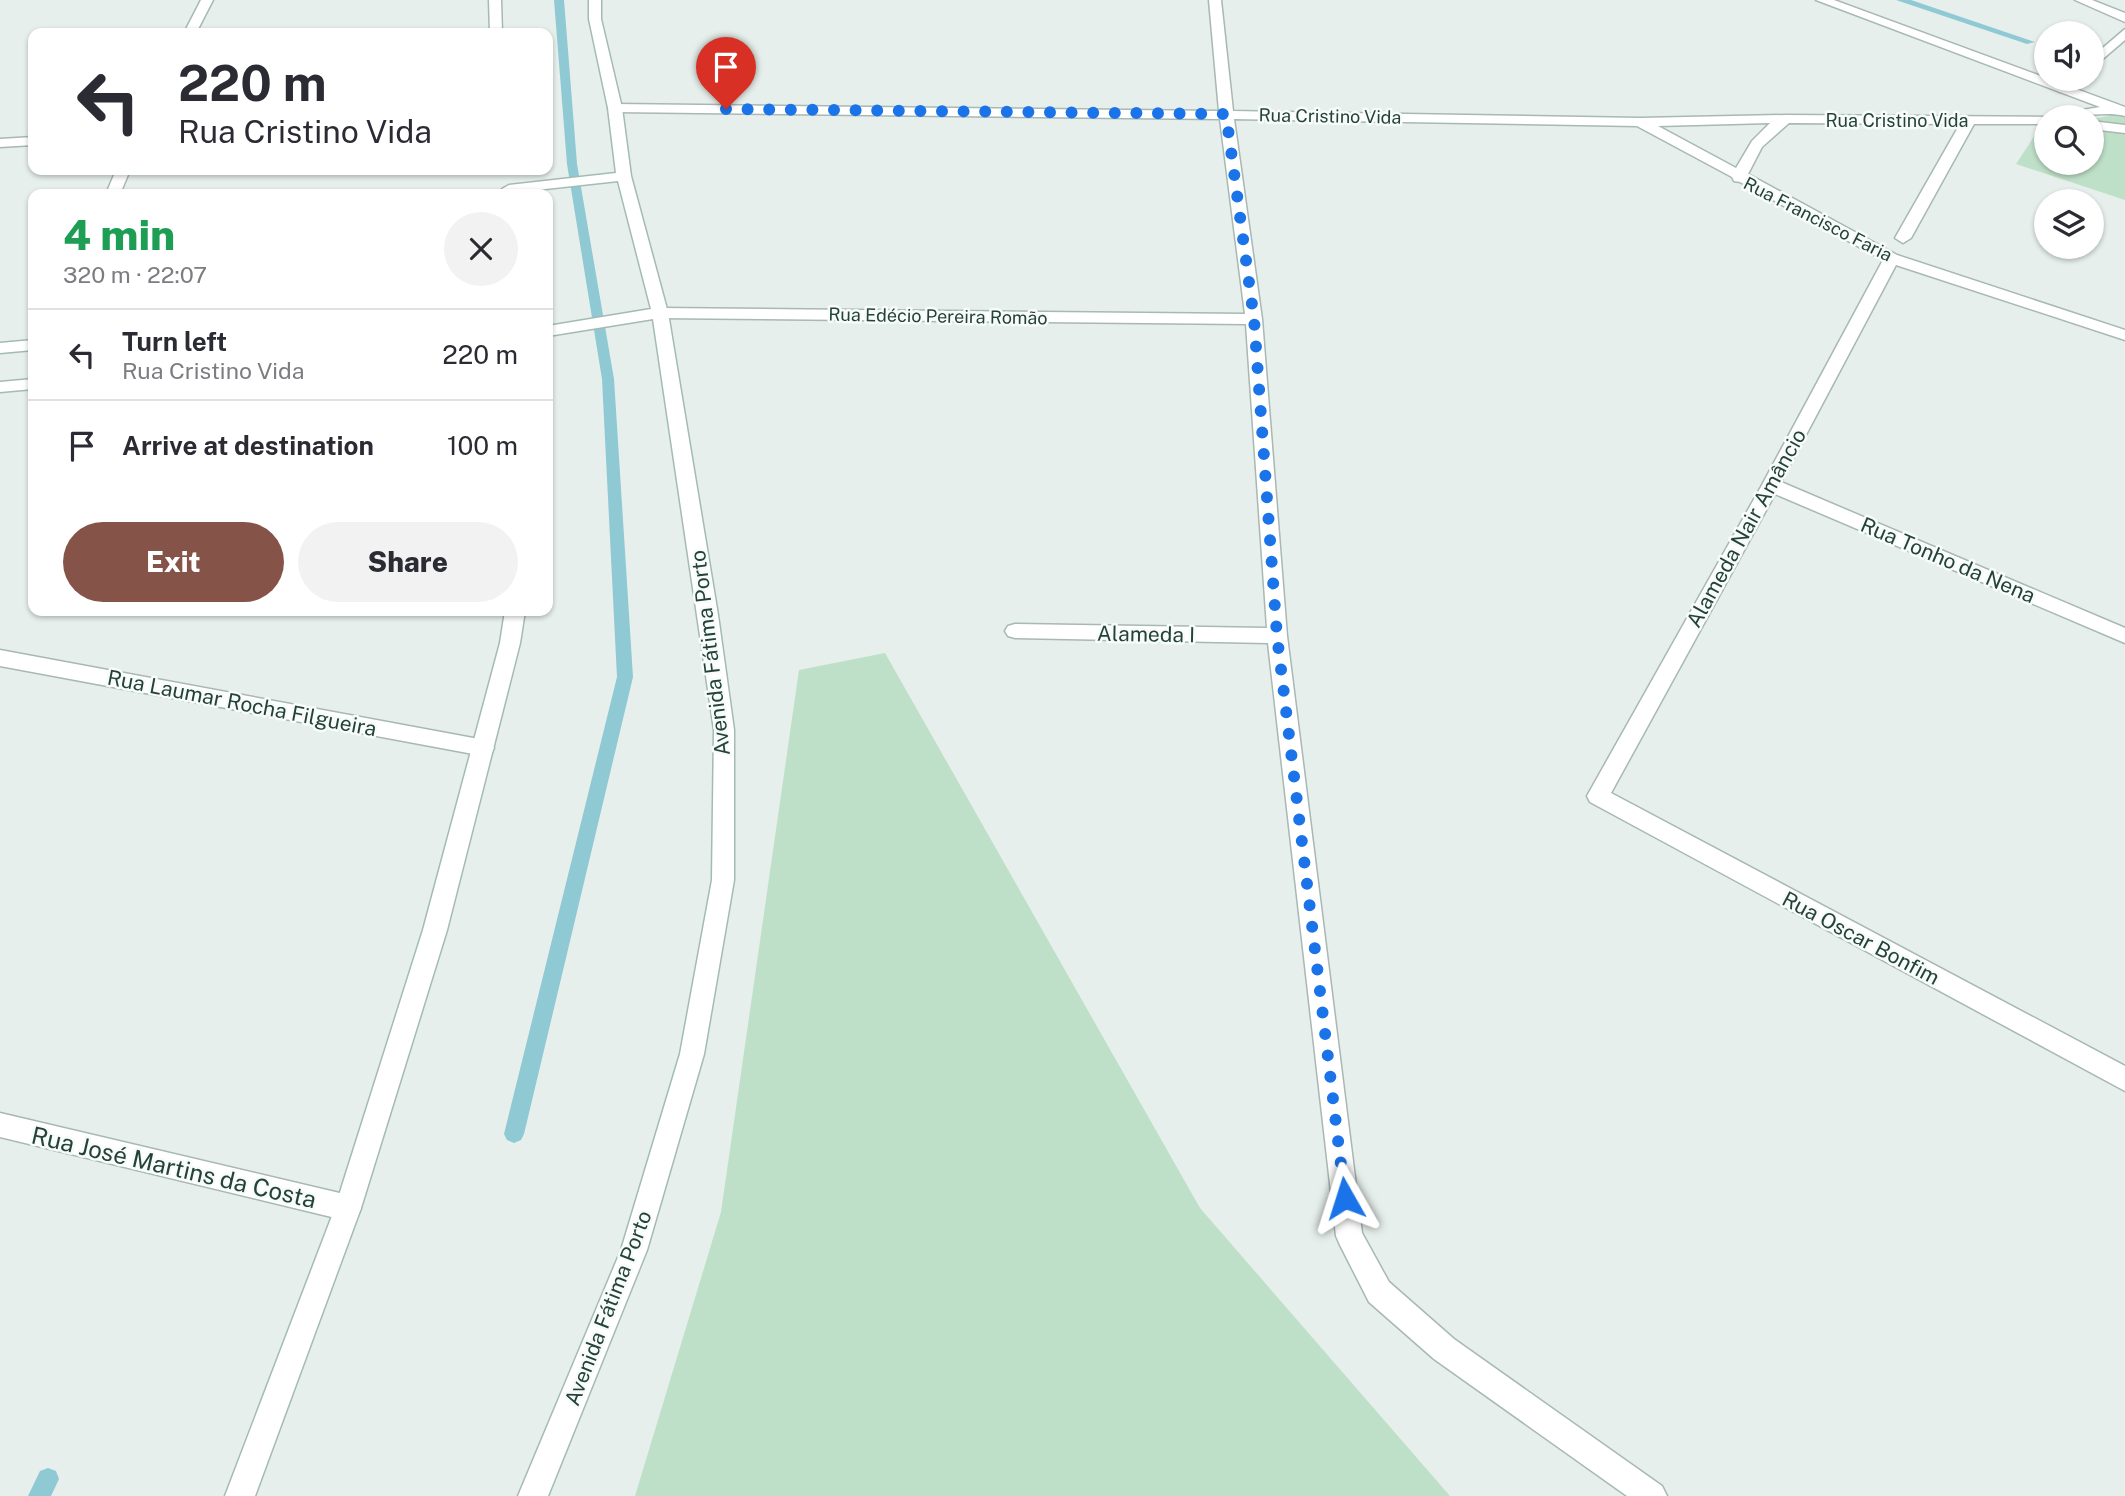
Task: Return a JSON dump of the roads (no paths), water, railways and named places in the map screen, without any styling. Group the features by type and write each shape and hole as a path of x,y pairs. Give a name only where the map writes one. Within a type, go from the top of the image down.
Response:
{"street":[{"path":"193,28 207,0"},
{"path":"495,0 496,28"},
{"name":"Avenida Fátima Porto","path":"533,1496 634,1250 692,1054 723,880 724,730 708,615 660,313 624,176 615,108 595,19 595,0"},
{"path":"1215,0 1226,114 1254,319 1277,636 1349,1236 1379,1293 1444,1349 1652,1496"},
{"path":"1822,0 2034,78"},
{"path":"2081,0 2125,18"},
{"path":"2104,53 2125,33"},
{"path":"2070,91 2122,109"},
{"name":"Rua Cristino Vida","path":"615,108 1226,114 1640,122 1786,119 2034,120"},
{"path":"2104,111 2122,109"},
{"path":"1739,178 1752,149 1768,131 1786,119"},
{"path":"1903,238 1969,120"},
{"name":"Rua Francisco Faria","path":"1640,122 1739,178 1892,258 2125,335"},
{"path":"2104,127 2125,129"},
{"path":"0,143 28,141"},
{"path":"521,189 624,176"},
{"name":"Alameda Nair Amâncio","path":"1598,796 1771,485 1892,258"},
{"name":"Rua Edécio Pereira Romão","path":"553,330 660,313 1254,319"},
{"path":"0,348 28,345"},
{"path":"0,387 28,384"},
{"name":"Rua Tonho da Nena","path":"1771,485 2125,636"},
{"path":"240,1496 348,1208 435,930 484,748 514,616"},
{"name":"Alameda I","path":"1015,631 1277,636"},
{"name":"Rua Laumar Rocha Filgueira","path":"0,658 484,748"},
{"name":"Rua Oscar Bonfim","path":"1598,796 2125,1079"},
{"name":"Rua José Martins da Costa","path":"0,1125 348,1208"}],"waterway":[{"path":"514,1134 625,677 608,379 572,164 559,0"},
{"path":"1901,0 2030,42"},
{"path":"39,1496 48,1479"}]}
